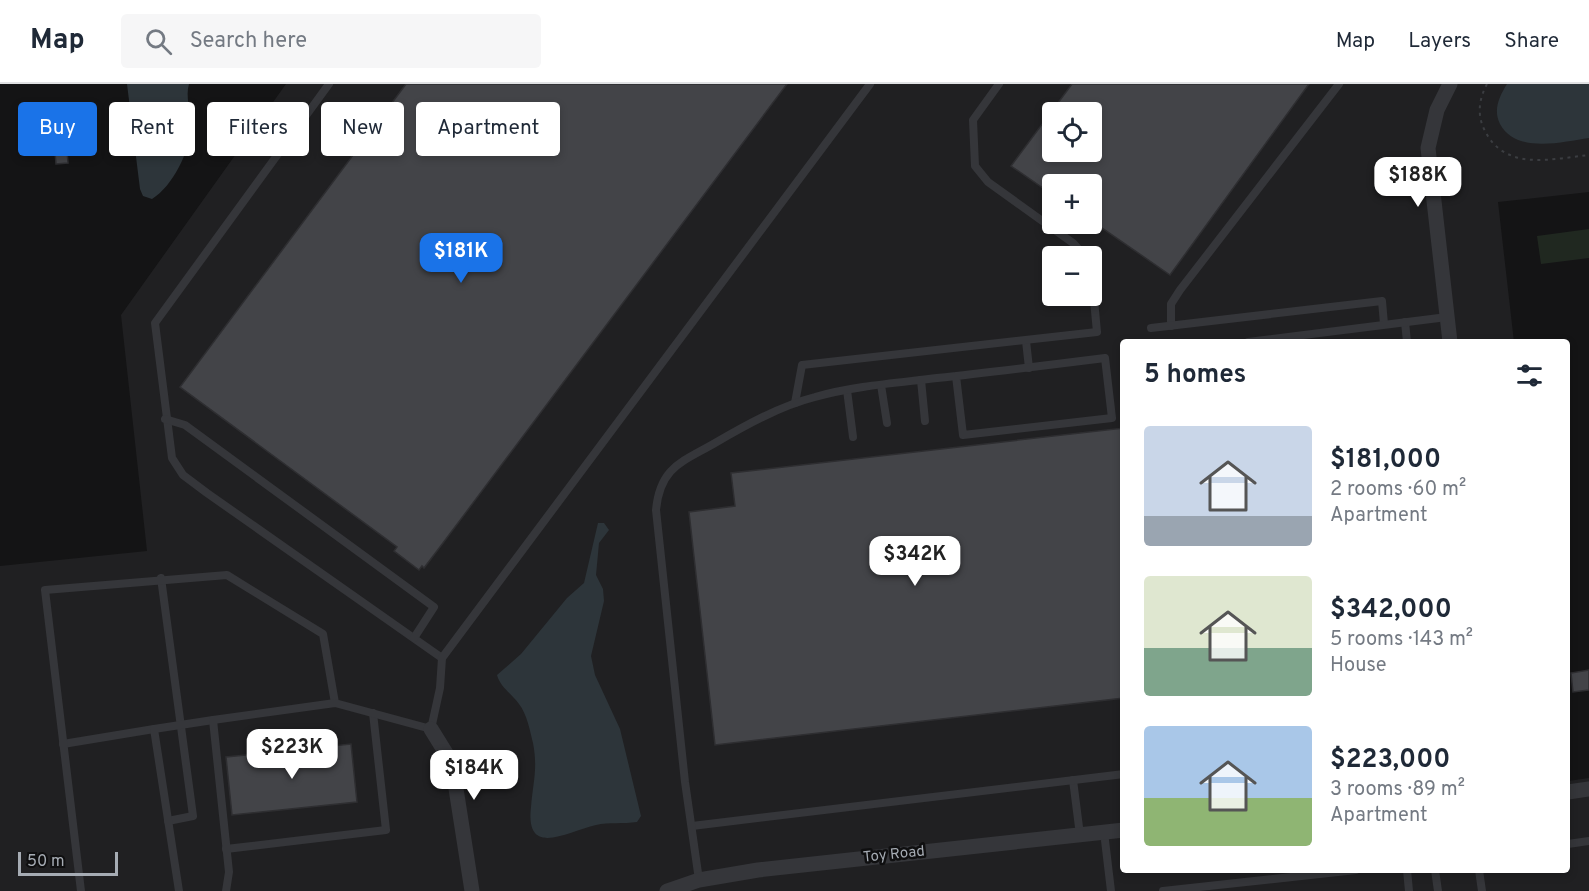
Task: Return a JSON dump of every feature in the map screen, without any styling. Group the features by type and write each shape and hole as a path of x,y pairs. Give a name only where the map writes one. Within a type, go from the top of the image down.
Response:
{"street":[{"path":"1450,84 1437,110 1428,148 1450,339"},
{"path":"431,729 452,763 472,891"},
{"path":"1570,792 1589,789"},
{"name":"Toy Road","path":"667,891 701,886 758,870 1120,830"}],"lane":[{"path":"328,84 155,323 165,419 172,458 183,475 442,658"},
{"path":"63,744 181,724 335,703 431,729 440,688 442,658 870,84"},
{"path":"999,84 973,120 975,166 988,182 1076,246"},
{"path":"1171,326 1171,304 1180,290 1339,84"},
{"path":"1151,328 1382,301 1384,324"},
{"path":"795,403 802,365 1097,332 1095,306"},
{"path":"1271,339 1447,316"},
{"path":"1405,322 1407,339"},
{"path":"1026,340 1029,368"},
{"path":"701,886 657,522 659,491 668,472 677,464 733,432 795,403 847,390 921,380 1105,358 1112,418 963,435 956,376"},
{"path":"921,380 925,421"},
{"path":"881,385 887,423"},
{"path":"847,390 853,437"},
{"path":"165,419 185,425 434,607 414,638"},
{"path":"81,891 45,590 161,578 227,575 323,634 335,703"},
{"path":"161,578 193,816 168,821"},
{"path":"226,849 386,830 373,713"},
{"path":"213,720 229,872 226,891"},
{"path":"154,729 179,891"},
{"path":"692,826 1120,774"},
{"path":"1073,780 1080,835"},
{"path":"1104,832 1111,891"},
{"path":"1570,844 1589,841"},
{"path":"1163,891 1328,873"},
{"path":"1407,873 1409,891"},
{"path":"1435,873 1438,891"},
{"path":"1479,873 1482,891"}],"path":[{"path":"1487,84 1479,106 1482,125 1492,142 1506,154 1527,160 1589,154"}],"shaded area":[{"path":"127,84 189,84 189,102 129,102"},
{"path":"286,84 1589,84 1589,192 1498,202 1514,339 1120,339 1120,873 1570,873 1570,781 1589,778 1589,891 0,891 0,566 147,551 121,315 235,156 309,156 309,102 273,102"},
{"path":"1507,84 1589,84 1589,138 1540,144 1528,143 1507,133 1500,124 1497,109 1499,99"},
{"path":"136,156 184,156 167,186 152,199 143,196"},
{"path":"1589,229 1589,258 1541,264 1537,236"},
{"path":"598,523 604,523 609,530 599,543 596,575 603,589 604,601 591,656 595,675 620,729 641,816 637,822 601,824 562,836 542,837 535,833 531,823 535,760 529,728 522,708 503,687 497,675 521,654 567,598 584,583"}],"building":[{"path":"406,84 787,84 443,543 424,568 422,566 419,570 394,551 397,547 180,387 352,156 404,156 404,102 393,102"},
{"path":"1072,84 1309,84 1170,275 1102,228 1102,174 1042,174 1042,187 1011,166 1042,124 1042,162 1102,162 1102,102 1059,102"},
{"path":"55,156 67,156 68,163 56,164"},
{"path":"1120,428 1120,698 715,745 689,512 735,506 731,473"},
{"path":"1589,670 1589,690 1573,692 1571,673"},
{"path":"351,744 357,802 232,815 226,757"}]}
